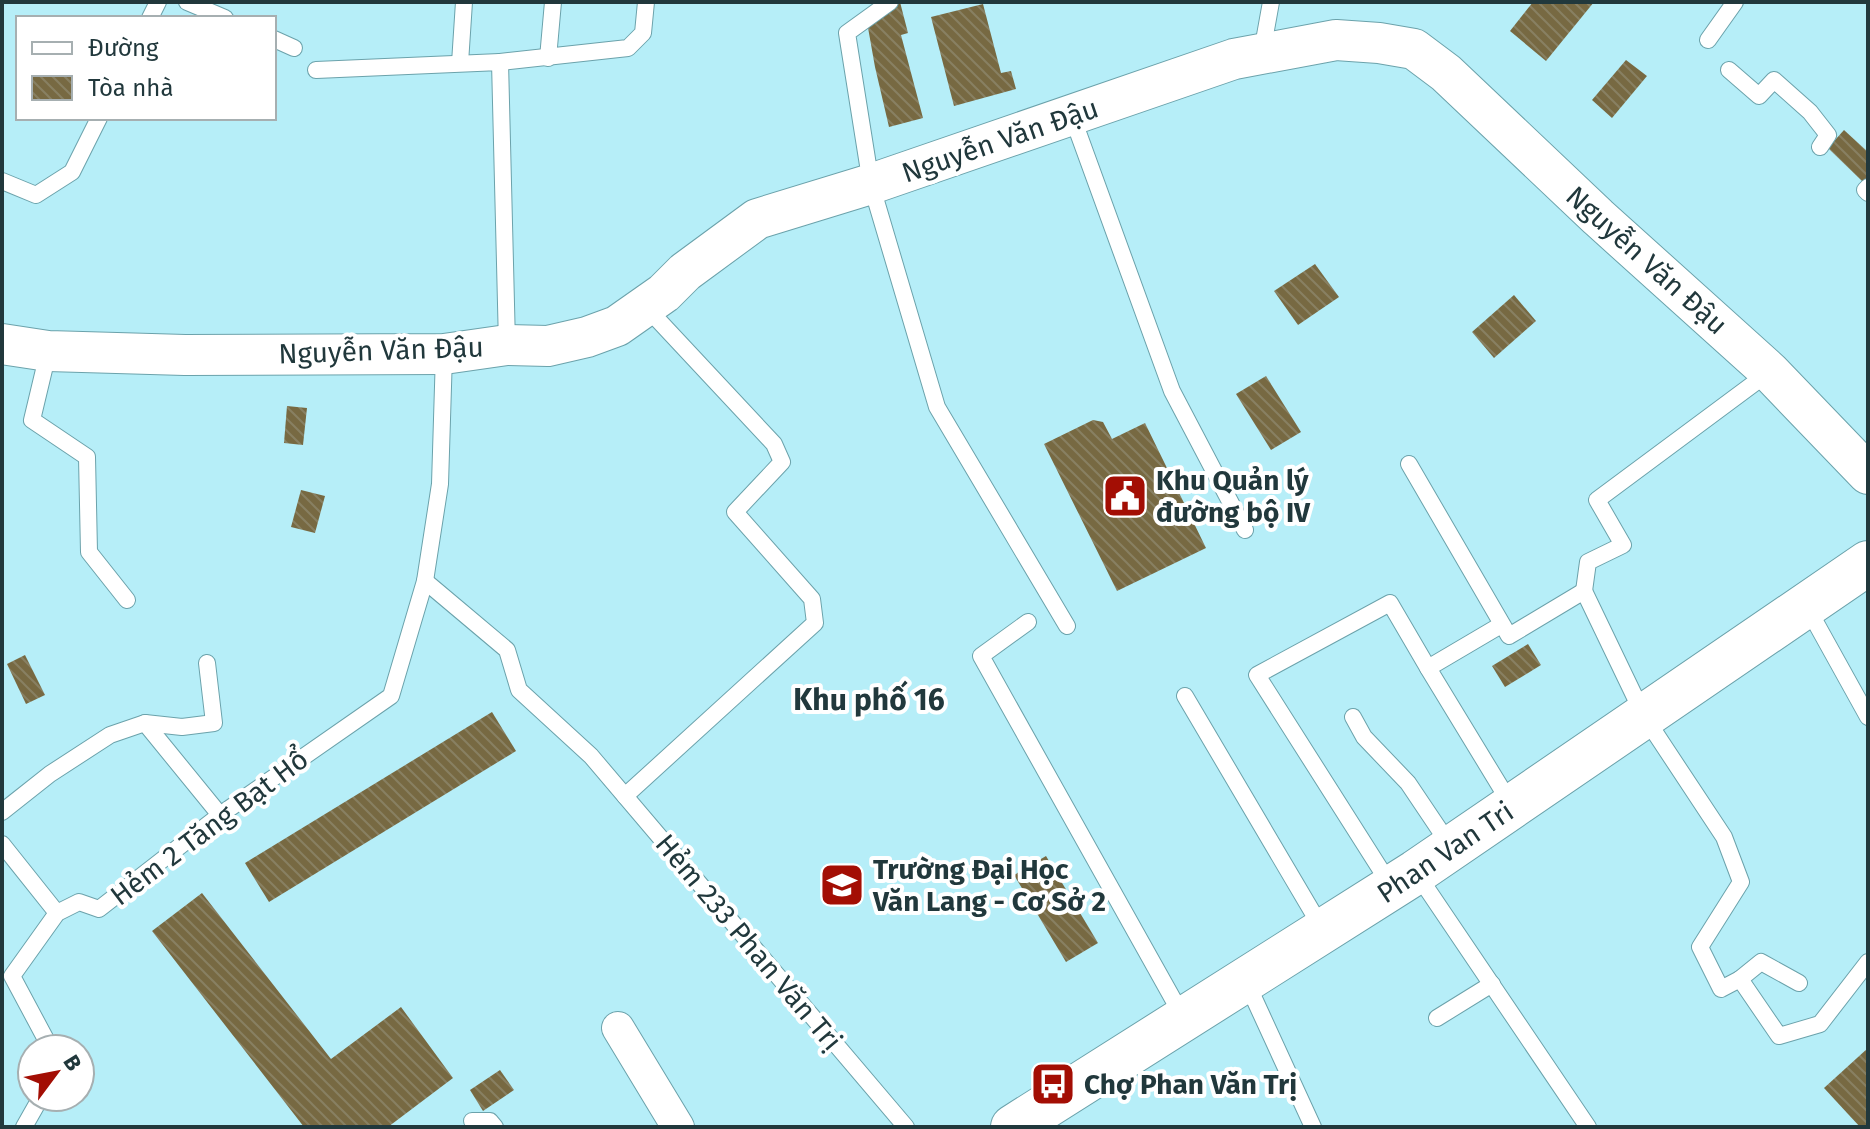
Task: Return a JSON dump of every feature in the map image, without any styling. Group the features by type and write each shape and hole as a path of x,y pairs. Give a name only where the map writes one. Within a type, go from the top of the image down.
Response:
{"main road":[{"name":"Phan Van Tri","path":"1013,1127 1404,880 1868,563"}],"street":[{"name":"Nguyễn Văn Đậu","path":"2,344 48,351 185,355 444,354 507,345 548,346 617,326 646,307 685,272 757,219 1072,116 1176,77 1262,52 1336,40 1414,49 1446,73 1598,217 1770,372 1868,474"},
{"path":"618,1028 678,1127"}],"lane":[{"path":"187,2 220,16"},
{"path":"460,63 464,2"},
{"path":"548,58 553,2"},
{"path":"316,70 500,62 628,48 643,33 646,2"},
{"path":"890,2 847,33 871,184 937,407 1067,626"},
{"path":"1262,52 1271,2"},
{"path":"1708,40 1735,2"},
{"path":"276,40 294,48"},
{"path":"500,62 507,345"},
{"path":"1729,70 1759,96 1774,80 1810,112 1828,135 1820,147"},
{"path":"1072,116 1172,391 1245,530"},
{"path":"2,181 36,195 72,172 98,120"},
{"path":"625,796 815,623 812,599 735,512 782,462 774,444 646,307"},
{"path":"48,351 32,420 87,457 89,552 127,600"},
{"name":"Hẻm 2 Tăng Bạt Hổ","path":"57,913 79,902 99,909 220,815 391,696 425,581 440,484 444,354"},
{"path":"1770,372 1597,500 1623,545 1588,562 1584,591 1644,716 1724,837 1741,882 1700,947 1721,989 1761,962 1799,983"},
{"path":"1409,464 1509,636 1584,591"},
{"name":"Hẻm 233 Phan Văn Trị","path":"425,581 507,650 519,690 591,756 906,1127"},
{"path":"1512,807 1390,603 1257,675 1404,880 1492,984 1588,1127"},
{"path":"1807,606 1868,717"},
{"path":"1028,622 981,656 1184,1019"},
{"path":"1428,668 1501,625"},
{"path":"2,812 50,774 110,735 145,723 182,727 214,723 207,663"},
{"path":"1185,696 1324,931"},
{"path":"1353,717 1364,737 1408,783 1452,848"},
{"path":"145,723 220,815"},
{"path":"2,844 57,913 12,976 42,1033"},
{"path":"1740,979 1779,1036 1820,1024 1868,962"},
{"path":"1246,980 1313,1127"},
{"path":"1437,1018 1492,984"},
{"path":"472,1121 490,1121 495,1127"}],"building":[{"path":"898,2 908,33 901,35 923,118 889,127 867,22"},
{"path":"1533,2 1594,2 1546,61 1510,31"},
{"path":"983,4 1001,73 1011,71 1016,89 954,106 931,17"},
{"path":"1626,60 1647,76 1612,118 1592,100"},
{"path":"1844,130 1868,152 1868,179 1864,183 1828,148"},
{"path":"1315,264 1339,297 1298,325 1274,291"},
{"path":"1514,295 1536,321 1494,358 1472,332"},
{"path":"1266,376 1301,432 1271,450 1236,394"},
{"path":"287,406 307,408 303,445 284,443"},
{"name":"Khu Quản lý đường bộ IV","path":"1093,420 1103,422 1112,439 1145,423 1206,548 1117,591 1044,444"},
{"path":"301,490 325,496 315,533 291,527"},
{"path":"1528,644 1541,665 1505,687 1492,666"},
{"path":"25,655 45,695 26,704 7,664"},
{"path":"492,712 516,751 269,902 245,863"},
{"path":"1046,856 1098,943 1066,962 1014,875"},
{"path":"202,893 331,1059 401,1007 453,1078 388,1127 304,1127 152,931"},
{"path":"1868,1048 1868,1127 1860,1127 1824,1088"},
{"path":"500,1070 514,1090 483,1111 470,1090"}],"place":[{"name":"Khu Quản lý đường bộ IV","path":"1125,496"},
{"name":"Trường Đại Học Văn Lang - Cơ Sở 2","path":"842,885"},
{"name":"Chợ Phan Văn Trị","path":"1053,1084"}],"district":[{"name":"Khu phố 16","path":"869,700"}]}
